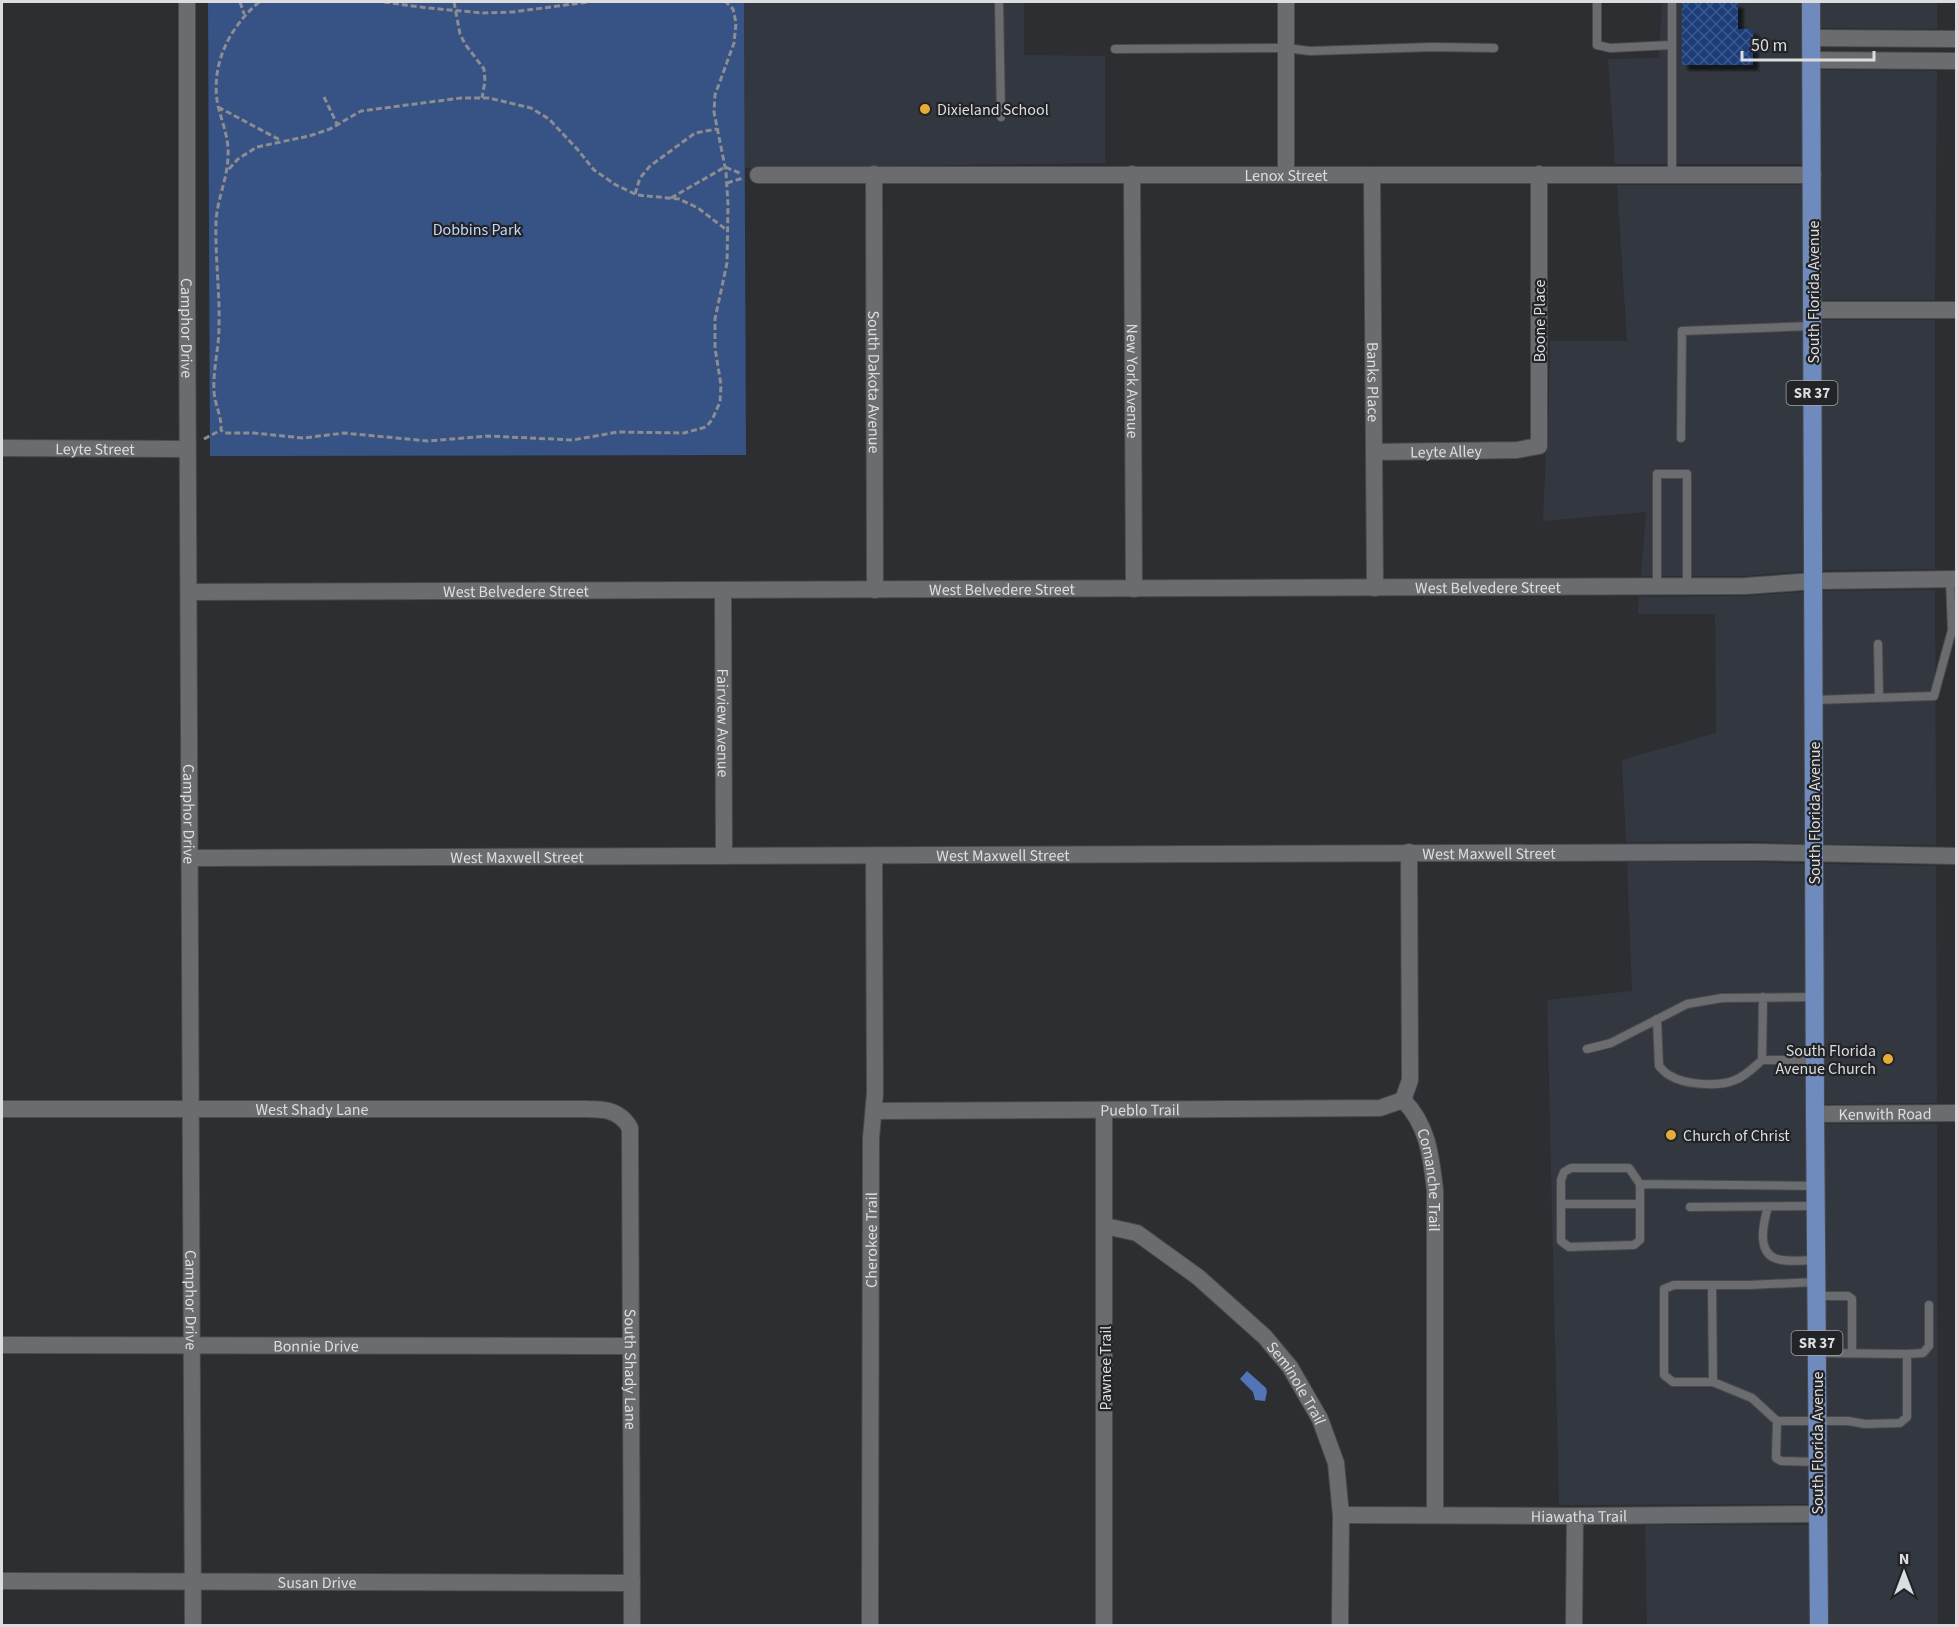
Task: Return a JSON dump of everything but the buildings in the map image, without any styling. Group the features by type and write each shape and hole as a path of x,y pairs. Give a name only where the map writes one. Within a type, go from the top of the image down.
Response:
{"main road":[{"name":"South Florida Avenue","path":"1811,2 1819,1626"}],"street":[{"name":"Camphor Drive","path":"187,2 193,1626"},
{"path":"1286,2 1286,174"},
{"path":"1811,38 1956,39"},
{"path":"1811,60 1956,61"},
{"name":"South Dakota Avenue","path":"874,174 875,590"},
{"name":"New York Avenue","path":"1132,174 1134,589"},
{"name":"Boone Place","path":"1518,450 1539,446 1539,174"},
{"name":"Lenox Street","path":"758,175 1812,175"},
{"name":"Banks Place","path":"1372,175 1376,588"},
{"path":"1813,318 1956,310"},
{"name":"Leyte Street","path":"2,448 187,449"},
{"name":"Leyte Alley","path":"1374,452 1518,450"},
{"name":"West Belvedere Street","path":"189,592 1745,586 1814,581 1953,579"},
{"name":"Fairview Avenue","path":"723,591 724,856"},
{"path":"1403,1100 1410,1080 1409,852"},
{"name":"West Maxwell Street","path":"190,858 1409,852 1754,852 1956,856"},
{"name":"Cherokee Trail","path":"870,1626 874,856"},
{"name":"Pueblo Trail","path":"874,1111 1380,1108 1403,1100"},
{"name":"Comanche Trail","path":"1403,1100 1414,1110 1427,1137 1435,1190 1435,1515"},
{"name":"West Shady Lane","path":"2,1108 609,1110 622,1116"},
{"name":"Pawnee Trail","path":"1104,1110 1104,1626"},
{"name":"Kenwith Road","path":"1815,1114 1956,1113"},
{"name":"South Shady Lane","path":"622,1116 630,1128 632,1626"},
{"name":"Seminole Trail","path":"1105,1226 1137,1233 1198,1277 1265,1337 1290,1366 1320,1419 1336,1463 1341,1515 1340,1626"},
{"name":"Bonnie Drive","path":"2,1345 631,1346"},
{"name":"Hiawatha Trail","path":"1341,1515 1818,1514"},
{"path":"1574,1626 1575,1516"},
{"name":"Susan Drive","path":"2,1581 632,1583"}],"lane":[{"path":"999,2 1001,117"},
{"path":"1597,2 1597,45 1610,48 1672,45"},
{"path":"1672,2 1672,175"},
{"path":"1115,49 1286,48 1310,51 1433,47 1494,48"},
{"path":"1681,438 1682,331 1813,318"},
{"path":"1657,586 1657,474 1687,474 1687,586"},
{"path":"1814,700 1934,696 1952,630 1953,579"},
{"path":"1878,644 1879,697"},
{"path":"1657,1019 1659,1066 1670,1076 1691,1083 1718,1084 1734,1081 1747,1074 1762,1059 1763,997"},
{"path":"1587,1049 1611,1043 1687,1004 1722,998 1815,997"},
{"path":"1762,1059 1815,1059"},
{"path":"1571,1168 1629,1168 1640,1184 1640,1240 1634,1245 1569,1247 1561,1241 1561,1180 1564,1172 1571,1168"},
{"path":"1640,1184 1816,1186"},
{"path":"1561,1204 1640,1204"},
{"path":"1690,1207 1816,1206"},
{"path":"1768,1207 1762,1235 1765,1249 1771,1257 1781,1260 1816,1260"},
{"path":"1852,1353 1852,1299 1848,1296 1816,1289 1712,1285 1674,1285 1665,1289 1665,1375 1673,1382 1713,1382 1752,1398 1777,1421 1900,1423 1907,1417 1907,1354"},
{"path":"1712,1285 1713,1382"},
{"path":"1817,1353 1923,1353 1929,1346 1929,1305"},
{"path":"1777,1421 1776,1458 1781,1461 1817,1462"}],"path":[{"path":"240,2 244,15"},
{"path":"259,2 244,15 227,37 217,72 218,107 229,151 228,170 216,219 219,327 214,398 222,422 221,430 225,433 254,433 303,438 344,434 428,441 488,436 573,440 618,432 684,434 706,427 712,420 720,402 721,385 715,348 715,319 727,263 728,231 727,183 714,112 715,96 731,51 736,23 733,9 726,2"},
{"path":"384,2 483,13 513,12 588,2"},
{"path":"454,2 460,34 484,69 486,81 482,98"},
{"path":"324,97 338,124"},
{"path":"228,170 238,159 257,147 309,135 338,124 361,111 482,98 512,102 531,108 555,125 594,170 616,185 634,194 679,199 698,208 728,231"},
{"path":"218,107 281,141"},
{"path":"634,194 640,178 650,166 695,133 717,129"},
{"path":"725,167 750,175 727,183"},
{"path":"670,198 725,167"}],"shaded area":[{"name":"Dixieland School","path":"744,2 1024,2 1024,55 1105,56 1105,163 745,168"},
{"path":"1662,2 1802,2 1803,164 1615,164 1608,59 1659,58"},
{"path":"1820,2 1937,2 1937,29 1820,28"},
{"path":"1821,70 1937,71 1935,300 1822,300"},
{"path":"1617,185 1803,185 1804,571 1745,576 1641,576 1646,512 1543,521 1546,448 1548,446 1550,341 1627,341"},
{"path":"1822,320 1935,320 1935,569 1823,570"},
{"path":"1935,590 1936,845 1824,844 1823,591"},
{"path":"1805,592 1806,844 1754,841 1626,842 1622,760 1716,733 1715,614 1638,614 1639,597 1745,596"},
{"path":"1627,862 1806,864 1809,1504 1559,1505 1547,1000 1632,991"},
{"path":"1824,864 1936,866 1937,1103 1824,1104"},
{"path":"1824,1124 1937,1124 1938,1625 1828,1625"},
{"path":"1247,1371 1266,1388 1265,1401 1255,1400 1253,1392 1240,1379"},
{"path":"1645,1525 1809,1525 1809,1625 1647,1625"}],"green space":[{"name":"Dobbins Park","path":"208,2 744,2 746,455 210,456"}],"place":[{"name":"Dixieland School","path":"925,109"},
{"name":"South Florida Avenue Church","path":"1888,1059"},
{"name":"Church of Christ","path":"1671,1135"}]}
